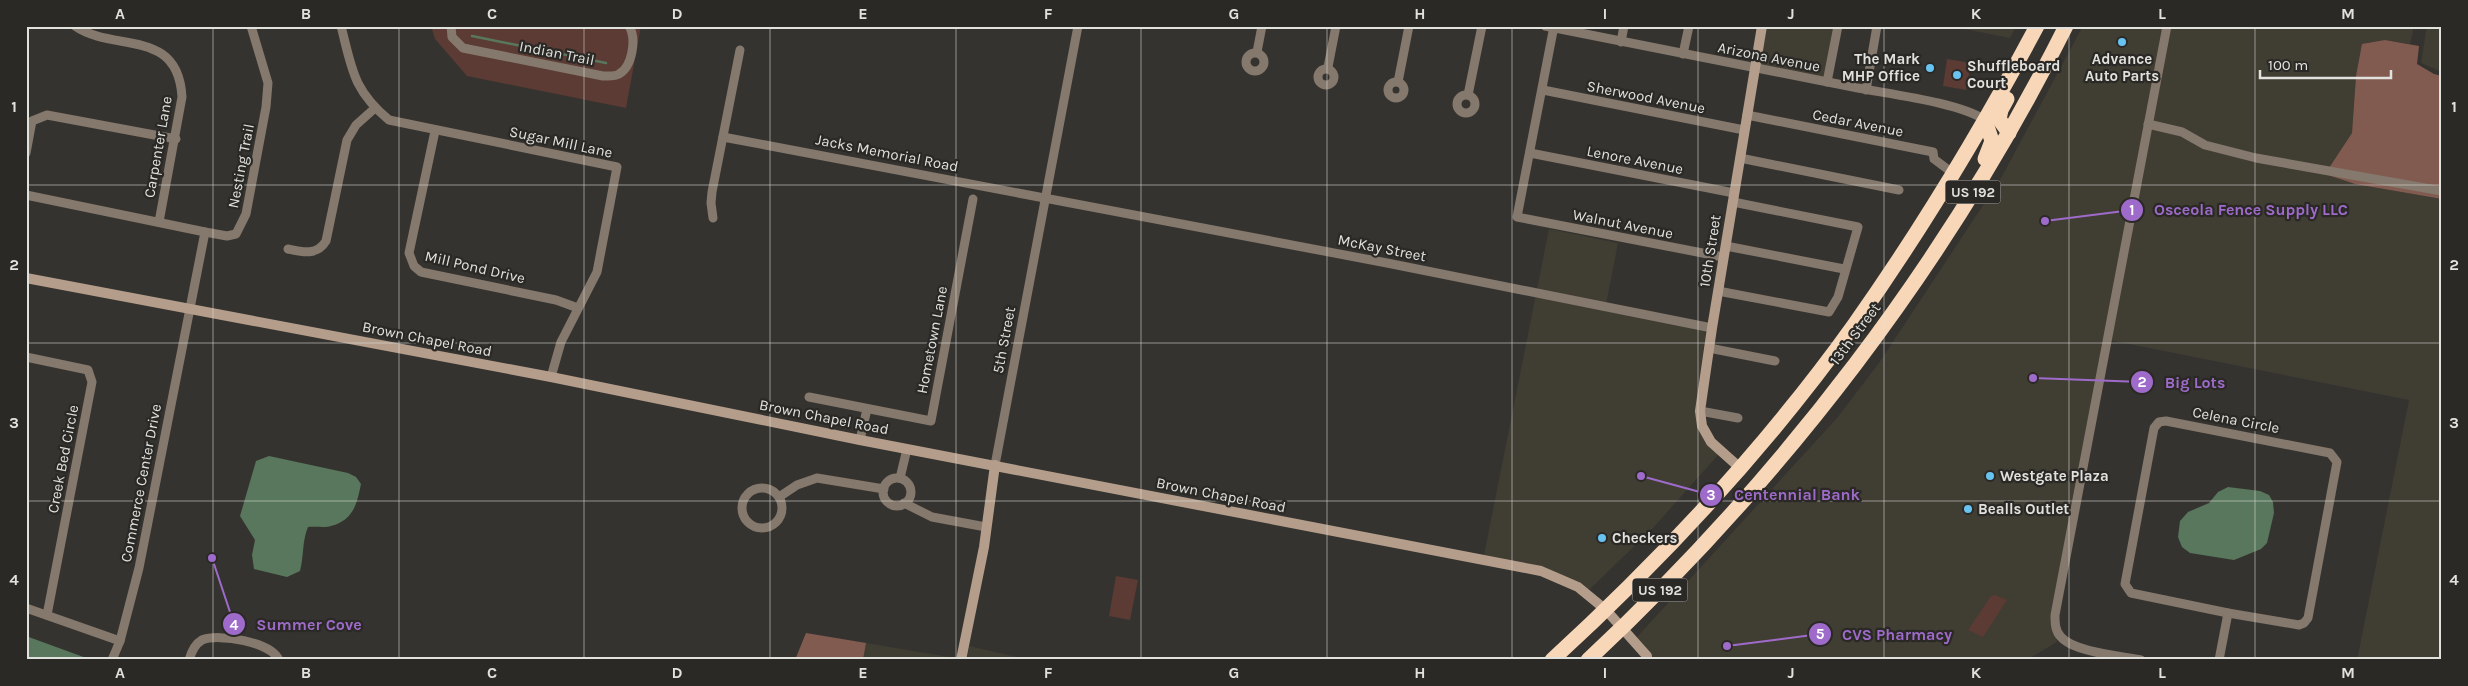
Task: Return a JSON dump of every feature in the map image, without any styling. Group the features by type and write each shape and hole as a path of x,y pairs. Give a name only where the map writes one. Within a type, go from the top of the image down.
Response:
{"highway":[{"name":"13th Street","path":"1606,610 1739,468 1853,326 1954,174 2038,26"},
{"path":"2009,133 2000,122 1999,115 2040,41 2038,26"},
{"name":"13th Street","path":"1623,627 1697,552 1806,426 1873,341 1943,240 2009,133 2063,30"},
{"path":"1975,188 1974,181 1977,170 1987,156 1992,141 1990,130 1985,120"},
{"name":"US 192","path":"1552,660 1606,610"},
{"name":"US 192","path":"1588,660 1623,627"}],"street":[{"name":"Carpenter Lane","path":"75,26 84,33 151,47 172,64 181,82 182,97 176,139 159,222"},
{"name":"Nesting Trail","path":"26,194 205,232 227,236 236,234 246,214 268,83 251,26"},
{"name":"Sugar Mill Lane","path":"341,26 356,82 362,94 389,120 617,167 597,272 561,342 551,377"},
{"name":"Indian Trail","path":"451,26 452,36 462,48 603,76 616,76 624,71 628,64 633,38 629,26"},
{"name":"5th Street","path":"961,660 986,527 995,465 1078,26"},
{"path":"1257,52 1262,26"},
{"path":"1328,67 1336,26"},
{"path":"1398,82 1409,26"},
{"path":"1468,95 1482,26"},
{"path":"1621,42 1624,26"},
{"path":"1683,54 1689,26"},
{"name":"10th Street","path":"1739,468 1711,442 1702,426 1700,411 1723,257 1762,26"},
{"path":"1828,82 1838,26"},
{"path":"1866,90 1877,26"},
{"path":"2141,660 2082,648 2061,637 2055,626 2054,615 2167,26"},
{"path":"1530,153 1543,90 1551,27"},
{"name":"Arizona Avenue","path":"1551,27 1964,110 1985,120"},
{"path":"713,218 711,203 740,50"},
{"name":"Sherwood Avenue","path":"1543,90 1744,130"},
{"path":"288,249 312,252 320,248 326,241 347,140 356,125 375,108"},
{"path":"26,153 32,121 47,115 176,139"},
{"name":"Cedar Avenue","path":"1747,115 1934,152 1934,158 1954,174"},
{"path":"2148,124 2182,132 2205,145 2256,158 2442,191"},
{"name":"Mill Pond Drive","path":"435,130 409,253 414,266 422,272 556,300 578,308"},
{"name":"Jacks Memorial Road","path":"723,136 1047,197"},
{"name":"Lenore Avenue","path":"1530,153 1858,227 1844,269"},
{"name":"Walnut Avenue","path":"1530,153 1517,217 1723,257"},
{"path":"1740,158 1899,190"},
{"name":"McKay Street","path":"1047,197 1388,262 1712,328"},
{"name":"Hometown Lane","path":"810,397 931,421 973,199"},
{"path":"190,310 205,232"},
{"path":"1718,291 1829,312 1838,297 1844,269 1726,246"},
{"name":"Brown Chapel Road","path":"26,278 551,377 860,440 1541,571 1578,587 1606,610 1623,627 1647,656 1648,660"},
{"name":"Commerce Center Drive","path":"112,660 120,641 146,536 190,310"},
{"path":"1709,348 1775,361"},
{"name":"Creek Bed Circle","path":"26,356 88,370 92,382 47,615"},
{"path":"860,440 867,409"},
{"path":"1700,411 1738,418"},
{"name":"Celena Circle","path":"2166,421 2330,453 2337,462 2308,618 2299,625 2228,613 2131,593 2126,589 2125,584 2154,428 2159,422 2166,421"},
{"path":"900,478 907,449"},
{"path":"779,497 797,485 816,478 884,488"},
{"path":"904,504 910,496 910,488 907,482 900,478 890,480 884,488 884,494 888,502 896,506 904,504 932,517 986,527"},
{"path":"763,488 775,492 779,497 782,511 776,523 763,529 756,528 742,514 743,501 751,491 763,488"},
{"path":"26,608 120,641"},
{"path":"2219,660 2228,613"},
{"path":"189,660 192,651 201,641 217,637 261,644 276,654 279,660"}],"shaded area":[{"path":"431,26 641,26 626,108 467,76 435,39"},
{"path":"1767,26 1837,26 1825,81 1760,66"},
{"path":"1949,26 2016,26 2010,38"},
{"path":"2083,26 2414,26 2410,44 2385,40 2356,76 2352,133 2325,174 2355,184 2442,199 2442,660 2357,660 2409,400 2109,340 2051,620 2057,642 2027,660 1653,660 1651,653 1637,637 1837,418 1879,363 2001,178"},
{"path":"2427,26 2442,26 2442,72 2421,63"},
{"path":"2385,40 2419,46 2417,64 2434,74 2442,76 2442,199 2355,184 2325,174 2352,133 2356,76 2362,44"},
{"name":"Shuffleboard Court","path":"1947,59 1971,63 1966,90 1943,86"},
{"path":"1549,229 1618,243 1606,305 1707,324 1695,411 1718,455 1653,528 1589,590 1544,567 1484,555"},
{"path":"269,456 348,473 356,477 361,484 356,504 345,520 329,527 308,527 300,571 287,577 254,569 252,555 255,540 240,516 256,461"},
{"path":"2228,487 2260,491 2269,495 2273,502 2274,513 2267,543 2261,549 2234,560 2190,553 2182,547 2178,537 2180,521 2188,512 2209,503 2218,492"},
{"path":"1116,576 1138,580 1130,620 1109,616"},
{"path":"1995,595 2007,600 1983,637 1968,630 1991,596"},
{"path":"806,633 866,643 863,660 795,660"},
{"path":"26,636 89,659 26,660"},
{"path":"866,643 955,658 959,644 956,660 863,660"},
{"path":"969,646 1030,660 966,660"}],"waterway":[{"path":"472,36 606,63"}],"place":[{"name":"Advance Auto Parts","path":"2122,42"},
{"name":"The Mark MHP Office","path":"1930,68"},
{"name":"Shuffleboard Court","path":"1957,75"},
{"name":"Osceola Fence Supply LLC","path":"2045,221"},
{"name":"Big Lots","path":"2033,378"},
{"name":"Centennial Bank","path":"1641,476"},
{"name":"Westgate Plaza","path":"1990,476"},
{"name":"Bealls Outlet","path":"1968,509"},
{"name":"Checkers","path":"1602,538"},
{"name":"Summer Cove","path":"212,558"},
{"name":"CVS Pharmacy","path":"1727,646"}]}
